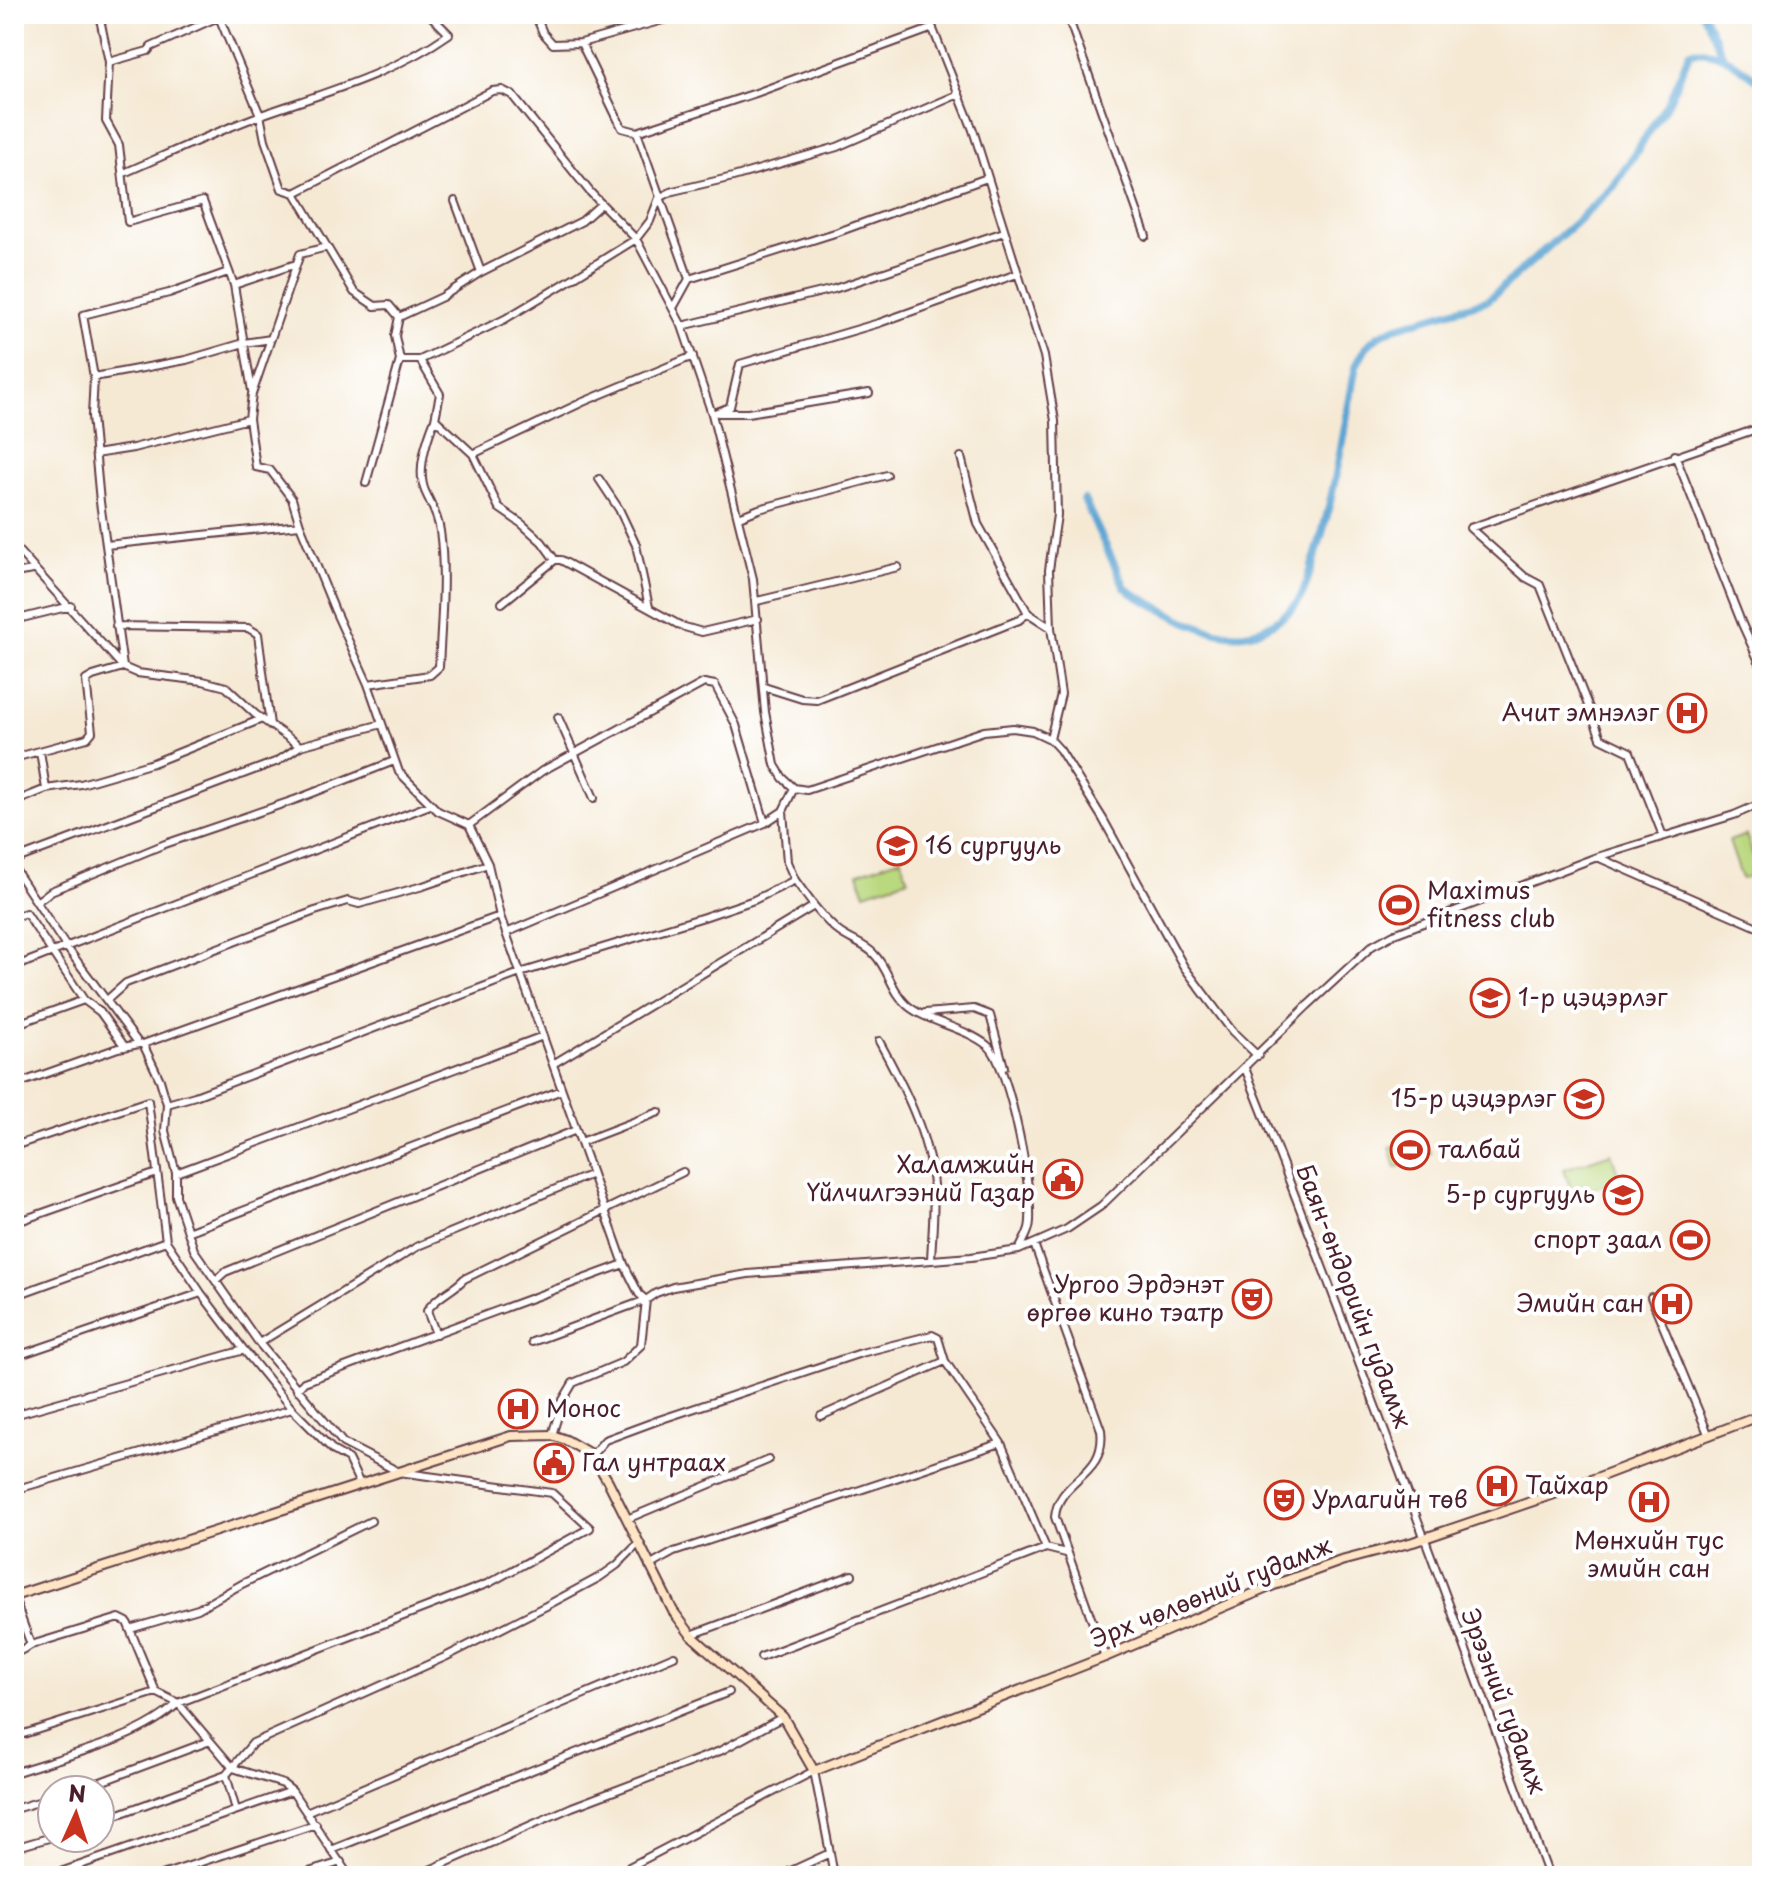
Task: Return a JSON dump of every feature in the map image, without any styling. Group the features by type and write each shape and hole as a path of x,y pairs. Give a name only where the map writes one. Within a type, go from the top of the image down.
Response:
{"main road":[{"name":"Эрх чөлөөний гудамж","path":"814,1771 1105,1657 1274,1585 1554,1494 1762,1415"},
{"path":"14,1597 511,1436 552,1435 592,1455 673,1611 691,1635 783,1717 814,1771"}],"street":[{"path":"99,14 109,62 106,121 119,145 128,222 203,201 234,285 252,394"},
{"path":"124,173 260,115 335,89 432,46 449,34 429,14"},
{"path":"535,14 543,33 553,44 581,43 684,14"},
{"path":"927,14 973,130 1044,356 1055,421 1057,515 1049,570 1051,628 1061,694 1050,739"},
{"path":"1067,14 1146,236"},
{"path":"109,62 148,51 222,16 260,115 282,189 295,193 354,292 375,306 389,305 399,317"},
{"path":"581,43 622,128 637,132 756,93 933,28"},
{"path":"295,193 492,91 502,90 512,95 547,142 636,239 682,326 712,414 739,517 757,601 765,712 775,765 783,778 794,788 807,790 984,731 1013,728 1033,731 1050,739 1070,764 1103,819 1184,967 1232,1031 1258,1056"},
{"path":"400,360 420,360 505,319 636,239 650,221 659,198 673,191 837,147 959,94"},
{"path":"637,132 689,279"},
{"path":"673,308 689,279 838,232 987,178"},
{"path":"455,201 481,272"},
{"path":"399,317 582,221 601,204"},
{"path":"682,326 834,289 1004,232"},
{"path":"327,247 300,254 252,394 249,419 256,467 270,470 292,499 335,611 368,684 399,772 430,805 469,825 488,864 500,916 624,1264 639,1294 646,1300"},
{"path":"234,285 296,264"},
{"path":"123,667 95,454 92,416 94,377 83,315 169,293 228,272"},
{"path":"712,414 730,407 740,364 879,323 1017,274"},
{"path":"366,483 400,360 395,336 399,317"},
{"path":"94,377 186,360 244,343 271,339"},
{"path":"473,454 583,402 693,356"},
{"path":"368,684 430,675 439,667 441,533 436,509 425,490 421,474 440,394 420,360"},
{"path":"712,414 748,413 869,393"},
{"path":"95,454 133,448 249,419"},
{"path":"435,419 473,454 499,508 542,542 555,560"},
{"path":"1663,836 1630,752 1601,738 1540,585 1525,577 1470,528 1762,427"},
{"path":"1675,455 1762,668"},
{"path":"961,457 978,524 1028,613 1051,628"},
{"path":"739,517 887,475"},
{"path":"599,479 619,509 636,545 649,607"},
{"path":"106,545 300,525"},
{"path":"14,546 123,667 137,673 226,687 262,719 300,746"},
{"path":"502,603 555,560 561,560 681,626 702,632 758,619"},
{"path":"757,601 898,567"},
{"path":"14,573 33,570"},
{"path":"14,620 71,606"},
{"path":"764,687 802,699 817,700 1019,620 1028,613"},
{"path":"116,626 248,628 258,634 270,725"},
{"path":"14,758 87,738 92,732 86,680 123,667"},
{"path":"469,825 522,784 704,683 715,685 734,719 765,823"},
{"path":"558,717 594,798"},
{"path":"14,802 46,789 81,784 153,763 262,719"},
{"path":"14,860 278,761 300,746 382,724"},
{"path":"40,751 46,789"},
{"path":"38,901 51,891 165,844 297,799 394,761"},
{"path":"794,788 783,811 787,862 795,880 814,906 839,932 874,953 906,1004 921,1014 954,1025 991,1048 1006,1078"},
{"path":"532,1342 673,1287 748,1274 1019,1250 1034,1244 1067,1229 1101,1206 1372,946 1394,934 1597,857 1734,815 1762,803"},
{"path":"14,967 430,805"},
{"path":"506,933 765,823 783,811"},
{"path":"1597,857 1762,929"},
{"path":"108,999 126,983 315,911 348,901 359,904 488,864"},
{"path":"14,868 65,945 141,1044 160,1080 167,1104 165,1131 176,1173 176,1196 194,1250 259,1343 343,1443 399,1472 552,1493 590,1528 489,1583 178,1703 161,1719 117,1738 14,1773"},
{"path":"167,1104 520,973 754,900 795,880"},
{"path":"553,1064 814,906"},
{"path":"14,917 26,913 84,1000 100,1012 125,1047"},
{"path":"14,1085 141,1044 500,916"},
{"path":"14,1025 84,1000"},
{"path":"921,1014 974,1009 990,1015 1015,1109 1028,1189 1030,1226 1019,1250"},
{"path":"176,1173 543,1036"},
{"path":"879,1041 905,1088 931,1166 934,1188 931,1260"},
{"name":"Баян-өндорийн гудамж","path":"1245,1068 1361,1364 1423,1538"},
{"path":"190,1231 562,1090"},
{"path":"14,1146 148,1101 166,1241 244,1350 292,1409 334,1451 348,1459 360,1484"},
{"path":"581,1142 659,1112"},
{"path":"216,1280 225,1272 576,1130"},
{"path":"436,1334 427,1311 464,1279 683,1172"},
{"path":"14,1223 157,1173"},
{"path":"259,1343 418,1246 592,1174"},
{"path":"14,1296 166,1241"},
{"path":"1034,1244 1095,1412 1103,1443 1100,1458 1056,1506 1057,1527 1105,1657"},
{"path":"297,1390 304,1382 624,1264"},
{"path":"193,1281 209,1270"},
{"path":"14,1357 201,1293"},
{"path":"1651,1297 1709,1436"},
{"path":"552,1435 563,1400 573,1383 623,1362 641,1345 646,1300"},
{"path":"592,1455 605,1440 659,1420 861,1353 932,1335 938,1338 945,1361 1001,1443 1046,1548"},
{"path":"14,1415 244,1350"},
{"path":"821,1416 945,1361"},
{"path":"14,1490 292,1409"},
{"path":"649,1566 674,1552 1001,1443"},
{"path":"627,1519 768,1460"},
{"path":"130,1629 198,1609 371,1521"},
{"name":"Эрээний гудамж","path":"1423,1538 1549,1876"},
{"path":"116,1815 226,1775 253,1743 445,1657 546,1606 600,1577 638,1544"},
{"path":"761,1657 1046,1548 1066,1553"},
{"path":"691,1635 852,1575"},
{"path":"14,1597 31,1645"},
{"path":"14,1654 31,1645 119,1618 127,1622 156,1692 178,1703 233,1768 283,1784 292,1791 349,1876"},
{"path":"306,1812 674,1656"},
{"path":"14,1737 123,1705 156,1692"},
{"path":"331,1850 729,1692"},
{"path":"416,1876 572,1807 720,1751 783,1717"},
{"path":"116,1776 210,1741"},
{"path":"612,1876 814,1771 834,1876"},
{"path":"226,1775 236,1810"},
{"path":"49,1876 292,1791"},
{"path":"14,1809 36,1803"},
{"path":"159,1876 316,1824"},
{"path":"14,1848 36,1842"},
{"path":"780,1876 830,1853"},
{"path":"296,1876 341,1862"}],"green space":[{"path":"1746,835 1759,873 1742,879 1729,841"},
{"path":"901,858 908,879 865,893 858,873"},
{"name":"талбай","path":"1420,1136 1431,1153 1396,1168 1390,1147"},
{"path":"1611,1153 1620,1179 1573,1195 1564,1169"}],"waterway":[{"path":"1703,14 1723,56"},
{"path":"1084,500 1125,587 1132,593 1187,622 1217,632 1245,634 1274,623 1297,603 1307,582 1332,494 1356,366 1366,347 1394,328 1488,300 1575,223 1614,186 1669,101 1690,52 1720,56 1762,83"}],"place":[{"name":"Ачит эмнэлэг","path":"1687,713"},
{"name":"16 сургууль","path":"897,846"},
{"name":"Maximus fitness club","path":"1399,905"},
{"name":"1-р цэцэрлэг","path":"1490,998"},
{"name":"15-р цэцэрлэг","path":"1584,1099"},
{"name":"талбай","path":"1410,1150"},
{"name":"Халамжийн Үйлчилгээний Газар","path":"1063,1179"},
{"name":"5-р сургууль","path":"1623,1195"},
{"name":"спорт заал","path":"1690,1240"},
{"name":"Ургоо Эрдэнэт өргөө кино тэатр","path":"1252,1299"},
{"name":"Эмийн сан","path":"1672,1304"},
{"name":"Монос","path":"518,1409"},
{"name":"Гал унтраах","path":"554,1463"},
{"name":"Тайхар","path":"1497,1486"},
{"name":"Урлагийн төв","path":"1284,1500"},
{"name":"Мөнхийн тус эмийн сан","path":"1649,1502"}]}
